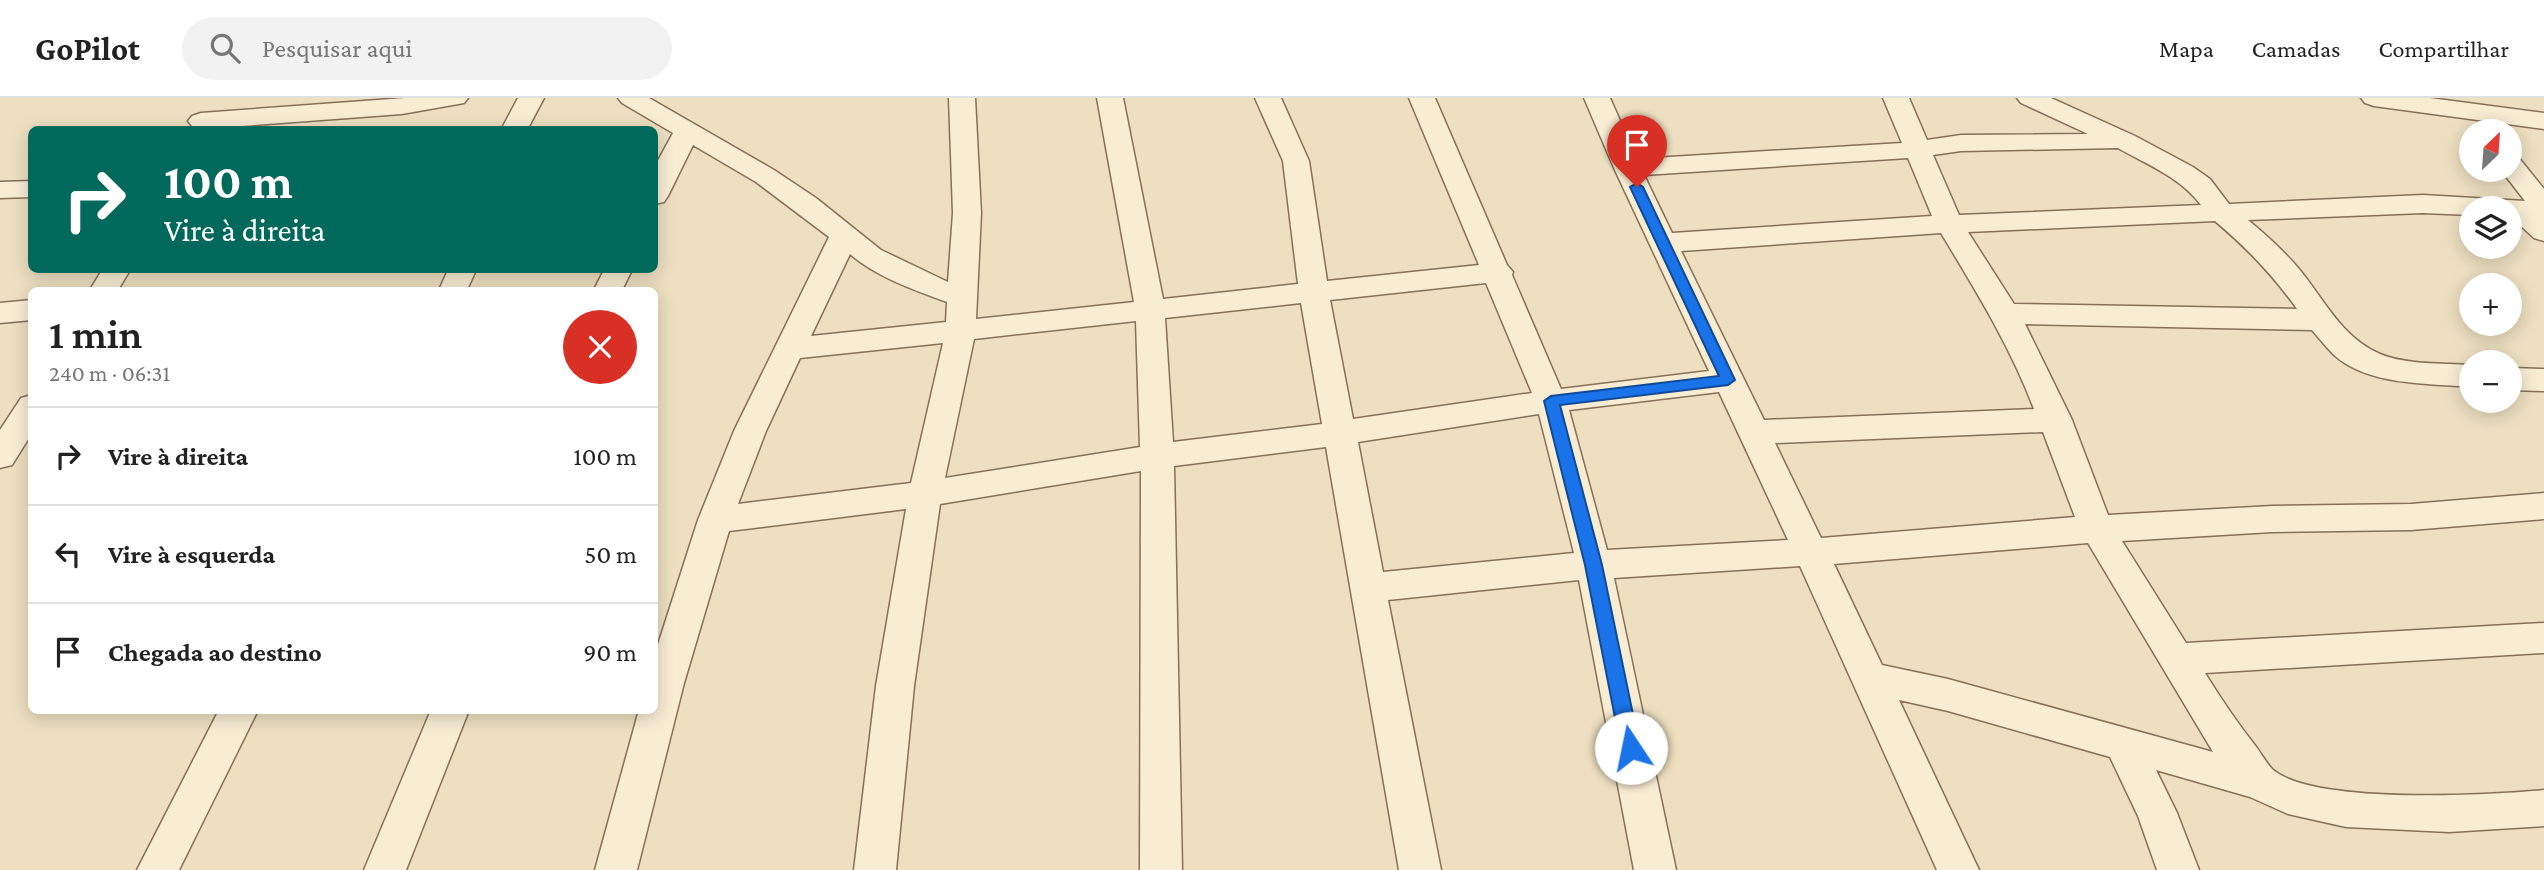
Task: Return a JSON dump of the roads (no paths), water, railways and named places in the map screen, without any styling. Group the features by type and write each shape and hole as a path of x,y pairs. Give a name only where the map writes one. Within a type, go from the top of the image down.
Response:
{"street":[{"path":"198,125 211,98"},
{"path":"198,125 402,106 455,98"},
{"path":"516,126 531,98"},
{"path":"631,98 796,197 871,257 962,297"},
{"path":"875,870 895,686 925,494 960,332 967,213 962,98"},
{"path":"1110,98 1150,309 1157,456 1161,870"},
{"path":"1268,98 1296,161 1305,242 1420,870"},
{"path":"1422,98 1499,272 1551,401 1594,565 1655,870"},
{"path":"1597,98 1958,870"},
{"path":"1896,98 1949,225 2005,314 2036,374 2097,528 2221,732 2259,782"},
{"path":"2029,98 2126,142 2184,173 2200,185 2222,213 2262,246 2280,266 2320,320 2347,349 2374,364 2403,370 2459,375"},
{"path":"2374,98 2466,119"},
{"path":"2522,121 2544,121"},
{"path":"658,188 687,130"},
{"path":"1628,168 1916,150 1961,143 2126,142"},
{"path":"2520,182 2535,207 2544,232"},
{"path":"0,190 28,189"},
{"path":"1664,243 1949,225 2423,204 2535,207"},
{"path":"658,706 715,520 750,430 844,236"},
{"path":"790,349 1499,272"},
{"path":"0,313 28,310"},
{"path":"2005,314 2320,320"},
{"path":"2522,379 2544,380"},
{"path":"715,520 925,494 1157,456 1341,433 1551,401 1728,380"},
{"path":"0,456 28,412"},
{"path":"1752,432 2056,420"},
{"path":"1368,588 1594,565 1811,552 2097,528 2272,519 2411,517 2544,506"},
{"path":"2179,660 2544,638"},
{"path":"1868,678 1948,695 2259,782 2288,796 2334,807 2413,813 2544,808"},
{"path":"158,870 237,714"},
{"path":"385,870 448,714"},
{"path":"615,870 656,714"},
{"path":"2124,746 2157,813 2178,870"}]}
